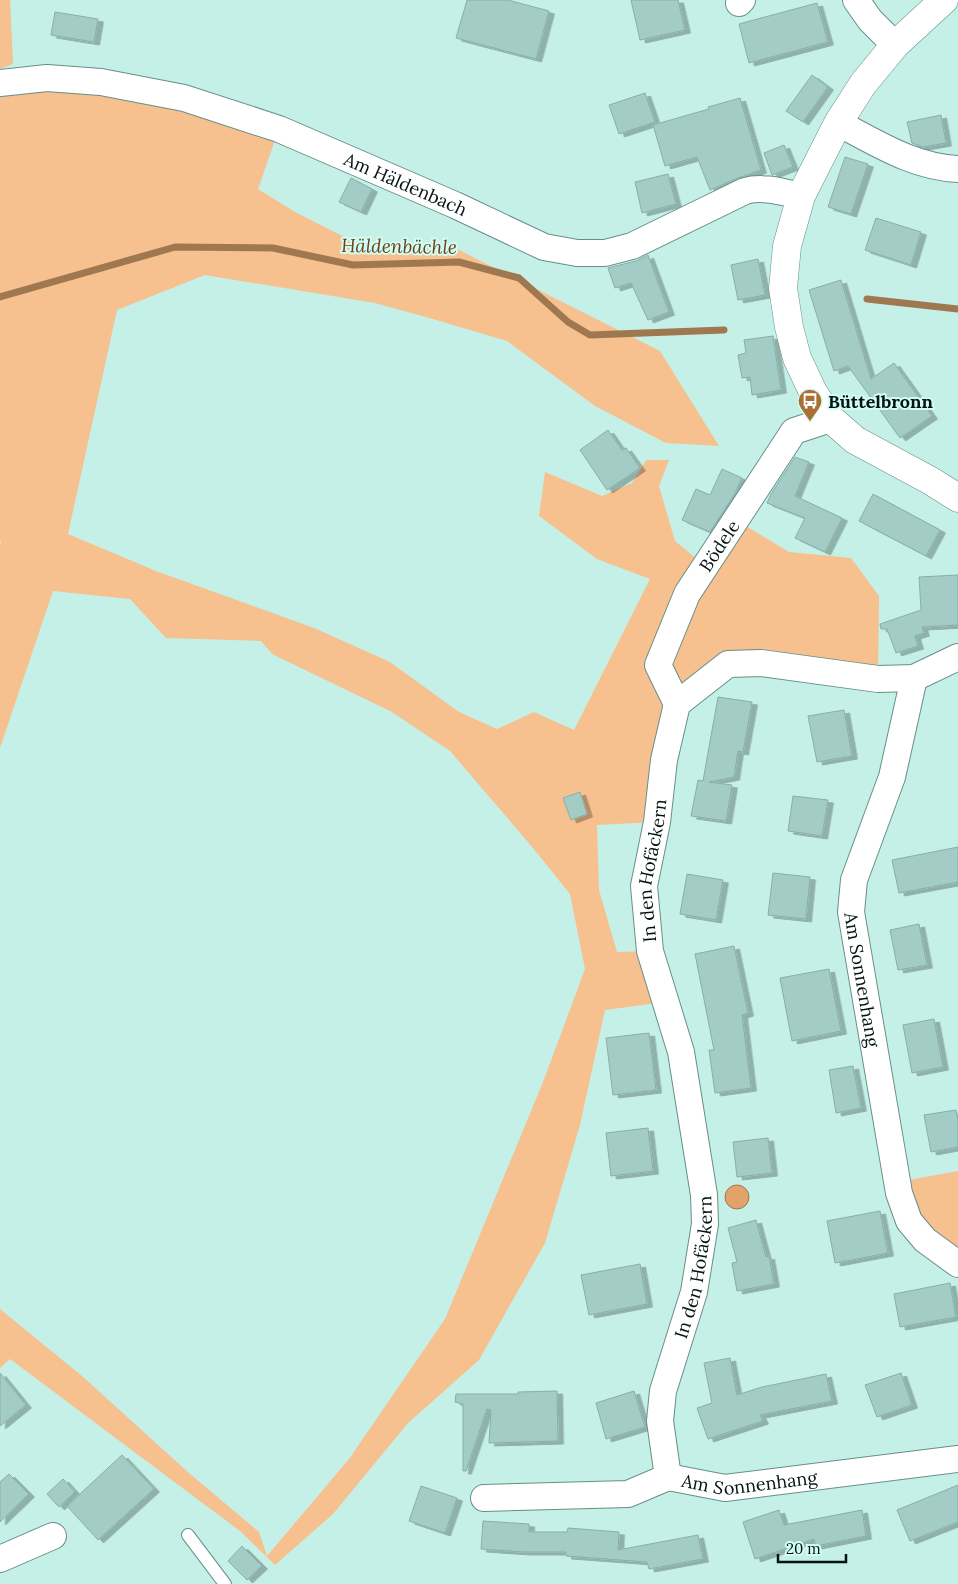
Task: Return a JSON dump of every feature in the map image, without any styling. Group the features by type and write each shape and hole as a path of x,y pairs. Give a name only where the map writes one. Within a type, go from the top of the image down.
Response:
{"street":[{"path":"856,0 870,20 895,45"},
{"path":"944,0 895,45 863,84 838,123 801,196 787,246 783,288 789,327 797,358 813,392 831,419 854,440 958,498"},
{"name":"Am Häldenbach","path":"0,83 47,78 101,82 184,98 279,129 544,246 576,253 605,253 632,246 745,191 755,188 801,196"},
{"path":"838,123 913,162 958,169"},
{"name":"Bödele","path":"677,704 658,665 687,594 794,431 831,419"},
{"path":"677,704 728,664 760,663 878,679 914,678 958,657"},
{"name":"Am Sonnenhang","path":"914,678 892,777 854,880 851,912 899,1193 909,1221 924,1240 958,1264"},
{"name":"In den Hofäckern","path":"668,1477 660,1421 663,1391 694,1292 705,1224 704,1195 681,1052 650,951 644,886 657,822 664,760 677,704"},
{"name":"Am Sonnenhang","path":"484,1498 628,1494 668,1477 724,1488 958,1459"},
{"path":"0,1559 52,1536"}],"lane":[{"path":"188,1535 225,1584"}],"shaded area":[{"path":"0,0 10,0 13,64 0,69"},
{"path":"47,78 279,129 258,189 295,212 362,246 449,245 660,351 719,446 666,443 595,406 507,341 375,303 205,275 117,310 68,534 156,571 314,628 390,662 459,712 497,729 534,712 574,730 650,579 597,559 539,516 545,472 602,496 632,483 646,460 669,460 659,486 675,541 704,565 734,519 789,552 851,558 879,596 878,679 761,663 677,704 657,822 597,825 599,890 617,952 650,951 665,1002 605,1010 580,1125 545,1243 479,1360 408,1423 333,1514 275,1565 240,1531 10,1359 0,1368 0,1309 82,1376 189,1473 259,1532 267,1556 349,1459 445,1319 543,1082 585,969 570,894 450,751 392,712 272,654 261,641 166,638 130,599 53,591 0,748 0,545 2,538 0,542 0,83"},
{"path":"958,1171 958,1249 937,1235 920,1215 909,1180"},
{"path":"737,1185 746,1188 749,1197 746,1206 737,1209 728,1206 725,1197 728,1188"}],"building":[{"path":"467,0 508,0 549,11 536,59 456,38"},
{"path":"631,0 678,0 685,30 640,40"},
{"path":"817,3 828,42 749,63 739,24"},
{"path":"55,12 98,19 94,42 51,35"},
{"path":"812,75 828,87 803,122 786,111"},
{"path":"645,93 655,122 619,134 609,105"},
{"path":"740,98 761,170 710,190 697,157 665,166 653,125"},
{"path":"941,115 946,143 923,147 912,143 907,122"},
{"path":"784,145 793,167 772,175 764,153"},
{"path":"845,157 868,164 851,214 828,207"},
{"path":"668,174 676,204 642,213 635,182"},
{"path":"351,178 372,189 361,212 339,202"},
{"path":"876,218 921,232 911,265 865,250"},
{"path":"648,255 669,312 648,320 631,283 615,288 608,268 636,261"},
{"path":"758,259 765,295 738,300 731,265"},
{"path":"841,280 871,379 894,363 932,416 900,438 848,366 834,371 809,290"},
{"path":"773,336 781,390 752,395 750,377 742,378 738,355 746,353 744,340"},
{"path":"608,430 622,450 626,448 640,468 607,490 580,450"},
{"path":"795,457 809,462 795,496 842,518 825,552 795,538 805,518 767,503"},
{"path":"722,469 742,478 734,495 710,532 682,520 696,489 710,495"},
{"path":"873,494 940,530 926,556 859,521"},
{"path":"958,575 958,625 922,627 924,633 915,636 918,646 896,653 887,629 881,629 880,624 921,610 919,577"},
{"path":"718,697 752,702 743,752 738,751 734,777 709,782 732,785 726,821 691,816 698,780 703,781"},
{"path":"844,710 852,756 817,762 808,716"},
{"path":"580,792 587,814 571,820 563,798"},
{"path":"793,796 828,800 822,836 788,831"},
{"path":"958,847 958,882 899,893 892,860"},
{"path":"773,873 810,877 806,919 768,915"},
{"path":"687,874 723,880 716,920 680,914"},
{"path":"919,924 927,965 898,970 890,930"},
{"path":"734,946 748,1013 742,1015 751,1088 715,1093 709,1050 714,1050 695,954"},
{"path":"829,969 841,1031 792,1041 780,978"},
{"path":"934,1019 943,1067 912,1073 903,1025"},
{"path":"649,1033 656,1090 613,1095 606,1038"},
{"path":"853,1066 861,1108 836,1113 829,1070"},
{"path":"956,1110 958,1147 931,1152 924,1115"},
{"path":"648,1128 653,1171 611,1176 606,1133"},
{"path":"768,1138 772,1173 737,1177 733,1142"},
{"path":"880,1211 888,1253 835,1263 827,1221"},
{"path":"756,1220 766,1257 769,1256 774,1284 737,1291 732,1263 737,1262 728,1228"},
{"path":"640,1264 647,1304 589,1315 581,1275"},
{"path":"950,1283 956,1317 900,1327 894,1294"},
{"path":"730,1358 737,1395 762,1387 826,1374 832,1401 760,1415 763,1421 708,1439 697,1408 712,1403 704,1363"},
{"path":"0,1373 26,1405 0,1426"},
{"path":"901,1373 912,1405 877,1417 865,1385"},
{"path":"557,1391 558,1441 489,1443 491,1410 487,1409 466,1471 463,1471 463,1404 455,1402 456,1394 518,1394 518,1392"},
{"path":"634,1391 645,1427 606,1439 596,1403"},
{"path":"122,1455 154,1489 98,1540 67,1506"},
{"path":"9,1474 29,1494 0,1522 0,1482"},
{"path":"63,1479 75,1492 59,1507 47,1494"},
{"path":"958,1485 958,1522 910,1541 897,1510"},
{"path":"421,1486 457,1498 445,1533 409,1521"},
{"path":"779,1510 784,1525 862,1510 866,1536 816,1546 814,1539 755,1559 743,1522"},
{"path":"483,1521 529,1524 529,1532 567,1532 568,1528 619,1532 618,1550 698,1535 703,1559 649,1569 647,1562 566,1556 566,1552 481,1549"},
{"path":"242,1546 262,1566 247,1580 228,1561"}],"waterway":[{"name":"Häldenbächle","path":"0,297 175,247 273,248 353,265 459,262 519,278 568,322 590,335 724,330"},
{"name":"Häldenbächle","path":"867,299 958,309"}],"place":[{"name":"Büttelbronn","path":"810,422"}]}
